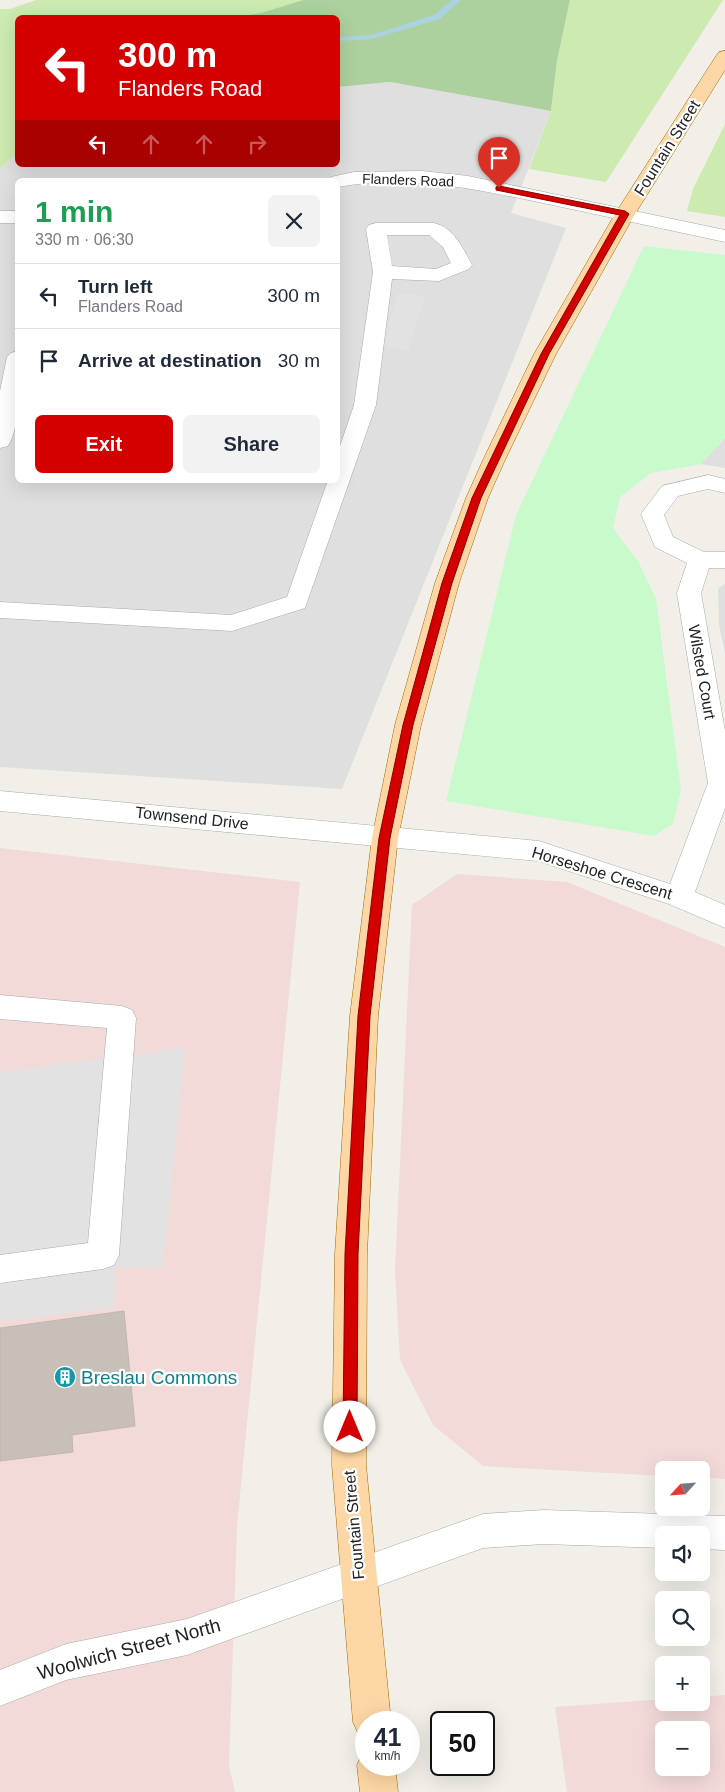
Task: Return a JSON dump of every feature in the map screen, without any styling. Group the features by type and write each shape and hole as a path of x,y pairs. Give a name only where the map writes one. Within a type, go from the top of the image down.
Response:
{"main road":[{"name":"Fountain Street","path":"371,1711 349,1465 351,1254 364,1016 385,838 408,725 447,583 477,498 545,354 625,214 725,56"},
{"path":"377,1776 379,1792"}],"street":[{"name":"Flanders Road","path":"340,181 354,178 422,177 468,182 625,214"},
{"path":"625,214 725,236"},
{"path":"0,217 15,217"},
{"path":"340,477 365,405 382,272"},
{"path":"0,441 15,371"},
{"path":"725,486 708,482 670,491 652,514 663,542 700,560 725,560"},
{"path":"0,610 232,623 297,602 338,483"},
{"name":"Wilsted Court","path":"679,897 721,784 688,594 700,560"},
{"name":"Townsend Drive","path":"0,802 98,809 385,838"},
{"name":"Horseshoe Crescent","path":"385,838 539,851 679,897 725,917"},
{"path":"0,1007 122,1018 103,1254 0,1269"},
{"name":"Woolwich Street North","path":"0,1688 66,1662 187,1636 483,1531 544,1527 725,1533"}],"shaded area":[{"path":"390,82 551,111 511,213 566,228 342,789 0,767 0,169 15,155 15,167 340,167 340,87"},
{"path":"398,293 425,296 409,350 381,346"},
{"path":"725,438 725,468 701,464"},
{"path":"725,584 725,654 719,624 718,588"},
{"path":"0,848 300,882 237,1526 229,1766 235,1792 0,1792"},
{"path":"457,874 567,882 725,947 725,1479 710,1478 710,1461 655,1461 655,1476 483,1466 433,1425 400,1360 395,1270 412,905"},
{"path":"185,1048 163,1266 116,1268 113,1308 0,1321 0,1072"},
{"path":"725,1695 725,1792 567,1792 555,1707 655,1700 655,1711 710,1711 710,1696"}],"green space":[{"path":"36,0 303,0 261,13 246,15 15,15 15,155 0,169 0,9 10,9"},
{"path":"303,0 570,0 557,61 551,111 390,82 340,87 340,15 246,15 261,13"},
{"path":"570,0 723,0 606,182 529,169 551,111 557,61"},
{"path":"725,124 725,217 687,211 693,189"},
{"path":"644,246 725,255 725,438 701,464 651,473 620,497 613,528 639,563 656,599 681,790 673,824 654,836 446,801 516,515"}],"building":[{"name":"Breslau Commons","path":"124,1311 135,1426 72,1435 73,1452 0,1461 0,1328"}],"waterway":[{"path":"340,39 372,37 437,17 457,0"}],"place":[{"name":"Breslau Commons","path":"65,1377"}],"route":[{"path":"350,1427 351,1254 364,1016 385,838 408,725 447,583 477,498 545,354 625,214 499,188"}]}
